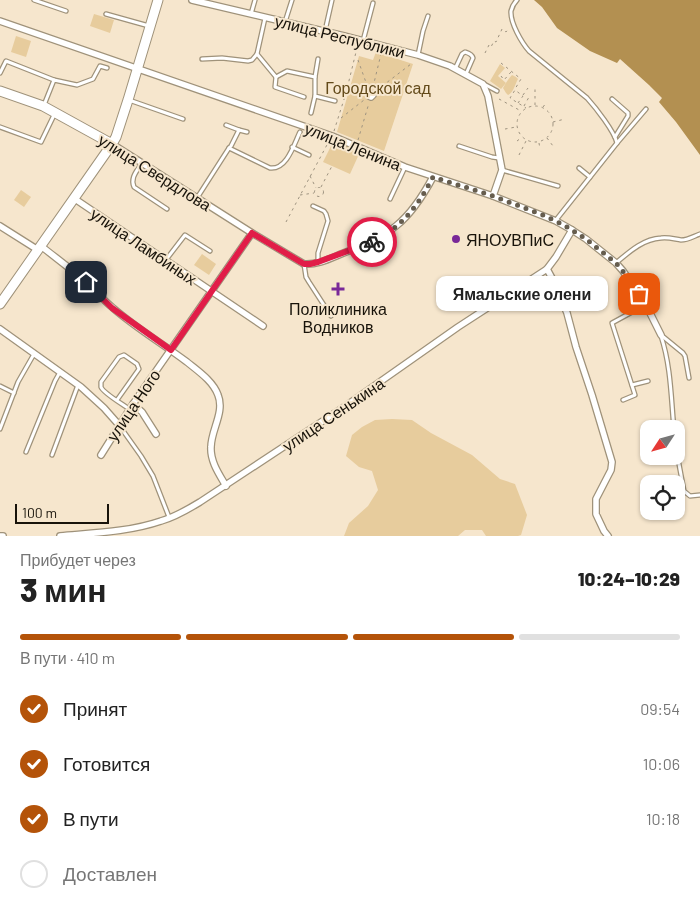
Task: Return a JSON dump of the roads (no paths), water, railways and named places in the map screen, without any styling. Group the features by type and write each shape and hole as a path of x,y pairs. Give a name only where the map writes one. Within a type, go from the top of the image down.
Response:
{"street":[{"path":"0,304 75,199 116,137 158,0"},
{"name":"улица Республики","path":"192,0 418,54 438,61 483,84"},
{"name":"улица Ленина","path":"0,21 332,136 405,167 493,196 556,220 616,263 632,282 646,304 661,335"},
{"path":"483,84 488,96 502,170 493,196"},
{"name":"улица Свердлова","path":"0,91 43,106 112,144 304,264"},
{"path":"304,264 318,262 368,244 393,229 413,210 433,177"},
{"name":"улица Ламбиных","path":"75,199 263,326"},
{"path":"0,226 39,248 86,282 112,308 171,350 206,378 218,394 220,401 210,450 213,461 226,486"},
{"name":"улица Сенькина","path":"60,536 142,526 170,518 192,507 547,269 572,230"},
{"name":"улица Ного","path":"100,455 252,233"},
{"path":"547,269 568,313 576,347 612,462 611,470 596,499 596,514 608,536"},
{"path":"0,329 78,385 104,408 119,425"},
{"path":"132,406 142,412 156,434"}],"lane":[{"path":"34,0 66,11"},
{"path":"251,14 255,0"},
{"path":"285,22 292,0"},
{"path":"325,31 332,0"},
{"path":"517,0 511,8 511,14 514,25 524,44 529,51 593,104 615,137 617,144"},
{"path":"363,41 373,3"},
{"path":"106,14 150,26"},
{"path":"418,54 428,16"},
{"path":"202,59 252,60 257,54 266,18"},
{"path":"455,69 462,54 467,52 473,58 466,74"},
{"path":"257,54 276,77 275,87 304,97"},
{"path":"310,113 315,96 315,77 318,60"},
{"path":"0,72 6,61 54,80 77,85 93,80 100,66 106,68"},
{"path":"276,77 287,71 315,77"},
{"path":"43,106 54,80"},
{"path":"483,84 497,92"},
{"path":"315,96 335,101"},
{"path":"612,99 628,113 615,137"},
{"path":"128,100 182,119"},
{"path":"556,220 646,109"},
{"path":"0,127 41,142 55,112"},
{"path":"226,125 247,132"},
{"path":"197,198 232,146 239,130"},
{"path":"229,148 270,168 276,169 282,166 286,160 300,132"},
{"path":"459,146 500,158"},
{"path":"292,147 310,155"},
{"path":"142,163 133,177 132,184 167,210"},
{"path":"390,200 405,167"},
{"path":"579,168 590,177"},
{"path":"502,170 558,186"},
{"path":"313,206 324,211 328,221 318,252 318,262"},
{"path":"616,263 636,247 653,239 664,237 681,240 700,234"},
{"path":"165,261 184,235 210,251"},
{"path":"304,264 306,277 331,316"},
{"path":"623,400 635,396 612,322 646,304"},
{"path":"661,335 685,356 689,378"},
{"path":"661,335 670,376 673,420"},
{"path":"0,429 18,382 34,354"},
{"path":"117,400 139,368 137,364 124,355 119,357 101,382 101,385 103,390 117,400 132,406"},
{"path":"26,452 54,381 61,372"},
{"path":"632,385 648,381"},
{"path":"52,455 78,385"},
{"path":"0,386 14,393"},
{"path":"119,425 154,476 170,518"},
{"path":"679,465 684,491 690,496 700,495"}],"place":[{"name":"ЯНОУВПиС","path":"456,239"},
{"name":"Поликлиника Водников","path":"338,289"},
{"name":"Ямальские олени","path":"639,294"}],"park label":[{"name":"Городской сад","path":"378,87"}]}
